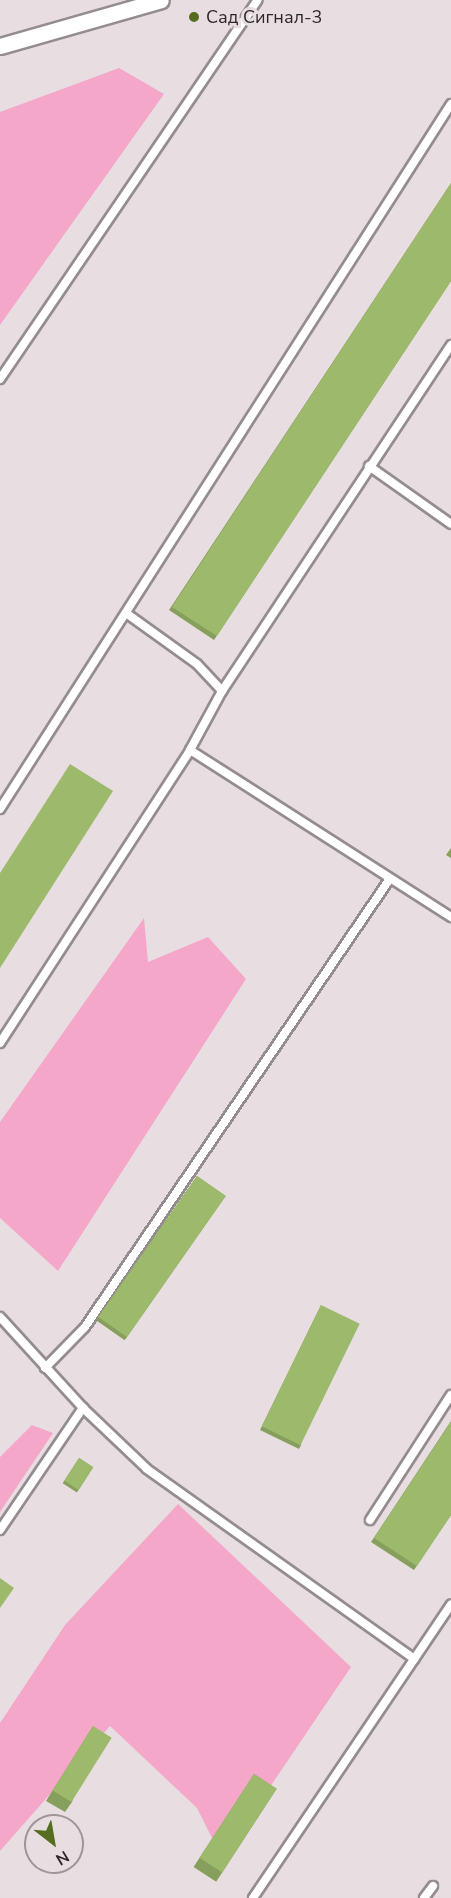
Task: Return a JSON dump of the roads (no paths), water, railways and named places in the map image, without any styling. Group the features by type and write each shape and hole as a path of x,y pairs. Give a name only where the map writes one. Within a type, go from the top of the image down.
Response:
{"street":[{"path":"0,46 160,0"}],"lane":[{"path":"0,379 258,0"},
{"path":"0,809 451,104"},
{"path":"0,1043 190,750 222,691 451,345"},
{"path":"369,466 451,524"},
{"path":"126,613 197,664 222,691"},
{"path":"190,750 389,880 451,917"},
{"path":"45,1368 85,1327 389,880"},
{"path":"0,1317 82,1408 147,1469 414,1659"},
{"path":"370,1520 451,1395"},
{"path":"0,1530 82,1408"},
{"path":"253,1898 451,1605"},
{"path":"424,1898 433,1886"}],"place":[{"name":"Сад Сигнал-3","path":"194,17"}]}
